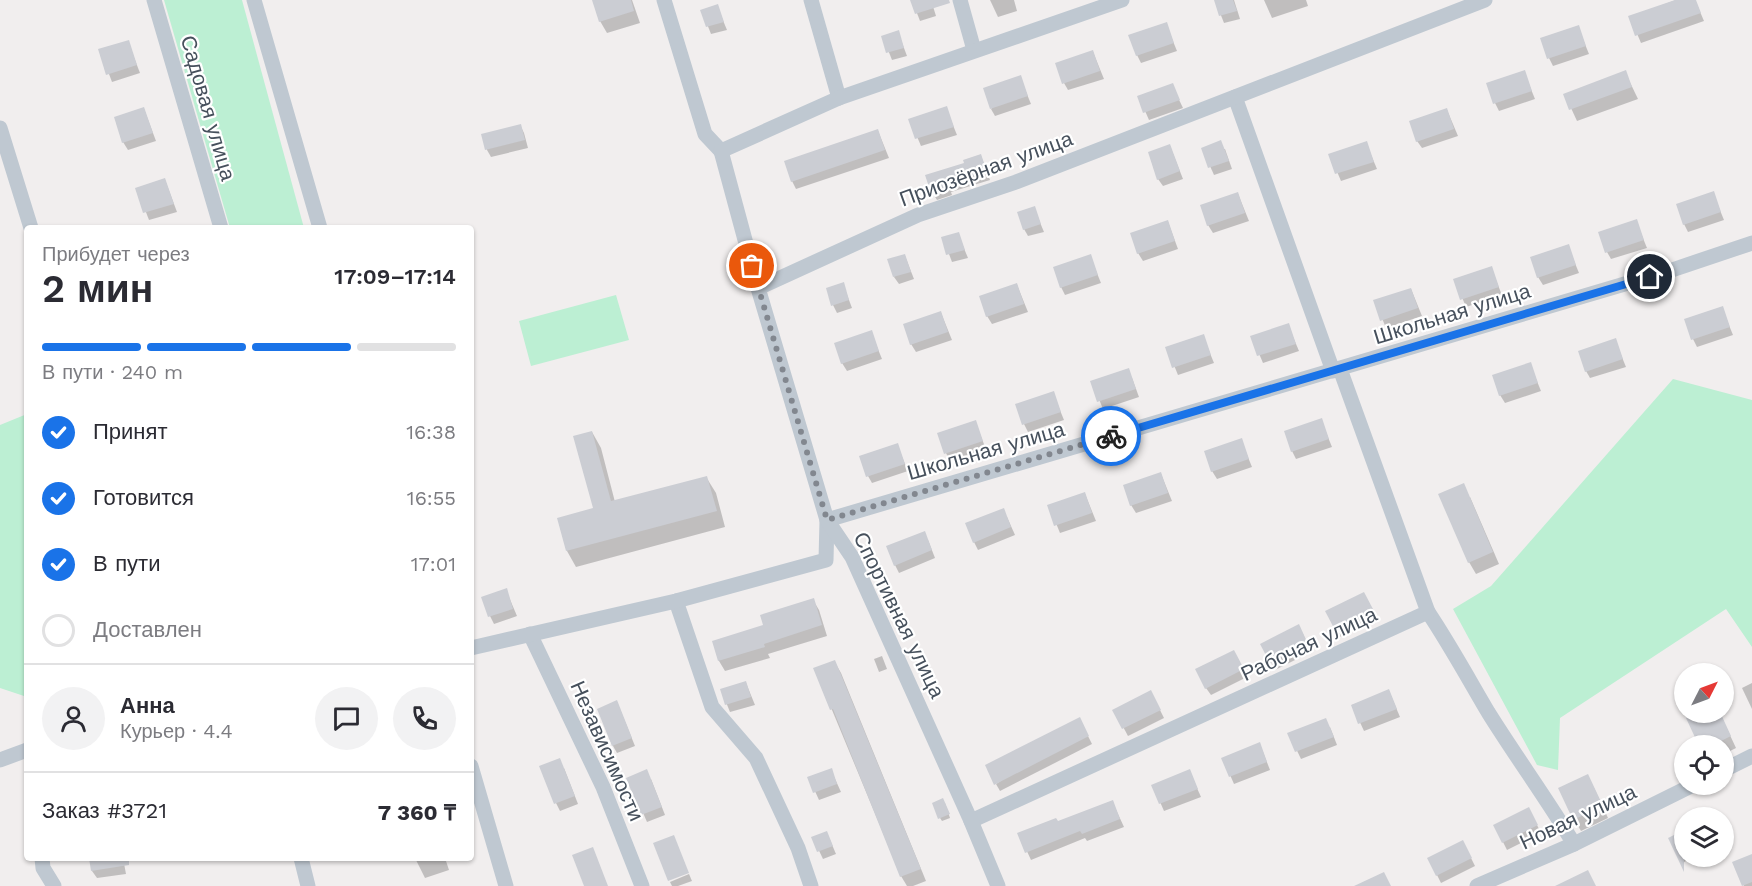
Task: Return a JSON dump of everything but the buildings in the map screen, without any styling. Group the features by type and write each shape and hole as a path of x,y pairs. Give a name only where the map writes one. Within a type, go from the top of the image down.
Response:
{"street":[{"name":"Садовая улица","path":"154,0 220,225"},
{"path":"254,0 319,225"},
{"path":"664,0 705,134 721,151 758,288"},
{"path":"811,0 839,98"},
{"path":"960,0 974,50"},
{"path":"721,151 839,98 1122,0"},
{"name":"Приозёрная улица","path":"758,288 918,215 1016,182 1485,0"},
{"path":"1235,97 1428,612 1489,713 1574,844"},
{"path":"0,128 30,225"},
{"name":"Школьная улица","path":"827,520 1672,270 1752,243"},
{"name":"Спортивная улица","path":"758,288 827,520 852,557 998,886"},
{"path":"474,647 676,601 826,560 827,520"},
{"path":"676,601 712,707 756,758 798,848 811,886"},
{"name":"Рабочая улица","path":"971,821 1428,612"},
{"name":"Независимости","path":"530,634 603,787 642,886"},
{"path":"0,760 24,751"},
{"path":"1734,765 1752,756"},
{"path":"474,776 506,886"},
{"name":"Новая улица","path":"1477,886 1574,844 1674,794"},
{"path":"42,861 43,868 54,886"},
{"path":"302,861 308,886"}],"green space":[{"path":"164,0 242,0 303,225 229,225"},
{"path":"616,295 629,340 531,366 519,321"},
{"path":"1673,379 1752,400 1752,647 1726,609 1560,718 1558,770 1537,765 1453,609 1491,586"},
{"path":"24,415 24,696 0,688 0,425"}],"way so far":[{"path":"752,266 827,520 1111,436"}],"route":[{"path":"1111,436 1650,277"}]}
